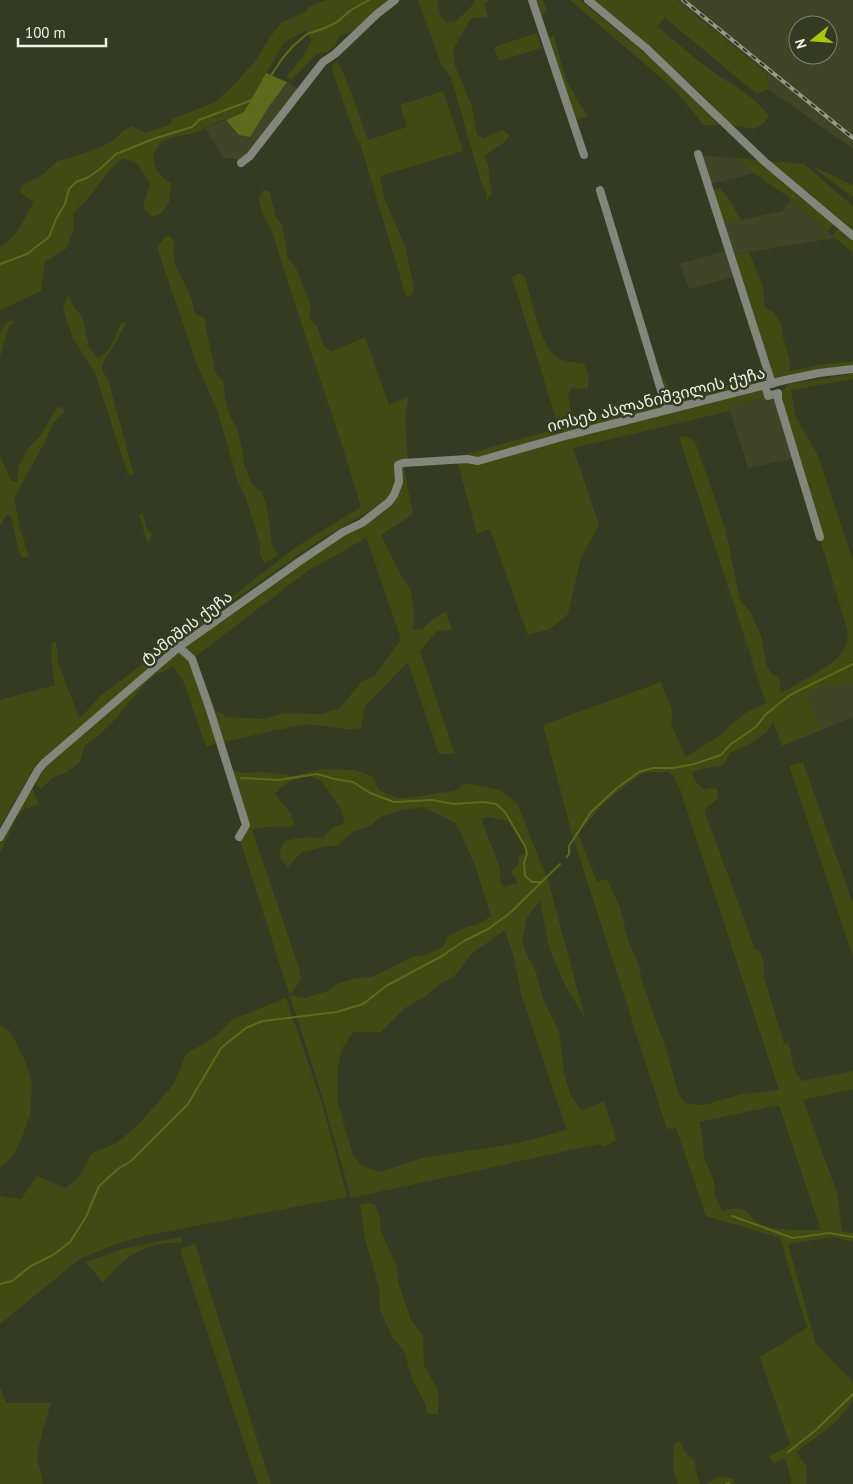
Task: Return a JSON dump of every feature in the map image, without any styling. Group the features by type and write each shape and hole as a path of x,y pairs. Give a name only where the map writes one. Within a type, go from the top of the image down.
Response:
{"street":[{"path":"241,162 250,156 323,62 335,54 376,14 395,0"},
{"path":"532,0 584,155"},
{"path":"588,0 646,48 765,162 853,236"},
{"path":"698,154 768,384 768,396 778,393"},
{"path":"600,190 667,410"},
{"name":"იოსებ ასლანიშვილის ქუჩა","path":"403,463 467,459 478,461 569,435 768,384 819,373 853,369"},
{"path":"782,381 778,399 820,537"},
{"name":"ტამიშის ქუჩა","path":"0,837 38,770 44,763 179,647 300,560 362,523 385,506 394,495 399,482 398,466 403,463"},
{"path":"179,647 192,659 238,799 246,825 239,837"}],"shaded area":[{"path":"327,0 390,0 352,31 339,36 335,46 327,52 317,54 291,80 287,76 304,55 311,41 307,30 284,42 244,112 197,132 172,137 161,143 154,154 155,165 157,171 165,180 171,183 169,203 161,214 151,217 143,207 150,184 136,164 122,159 111,168 91,195 73,214 74,228 66,249 45,262 41,291 0,310 0,247 16,233 34,202 20,192 22,185 44,174 57,161 103,146 132,126 145,133 170,125 172,119 216,102 237,82 258,57 281,23 305,12 309,7"},
{"path":"418,0 437,0 441,18 448,22 456,21 469,9 475,0 492,0 484,3 488,17 471,18 453,50 455,66 472,107 477,135 484,138 502,130 510,135 506,141 484,156 488,165 492,194 486,200 486,192 481,182 451,77 442,66"},
{"path":"536,0 543,0 547,11 542,16"},
{"path":"570,0 580,0 651,58 707,112 713,104 594,0 676,0 767,73 768,89 757,94 665,18 657,26 705,66 751,97 769,117 764,123 754,129 733,125 704,125 674,89"},
{"path":"676,0 853,0 853,149 768,89 767,72"},
{"path":"537,33 541,48 499,61 494,47"},
{"path":"554,36 566,80 578,102 589,116 575,120 547,38"},
{"path":"337,62 350,89 368,140 407,127 400,105 443,91 463,151 380,176 384,198 405,246 414,288 412,295 406,296 361,147 333,73 332,65"},
{"path":"266,73 287,82 250,137 239,135 226,120 244,112"},
{"path":"287,82 304,93 245,163 233,158 224,158 205,128 226,120 239,135 268,108"},
{"path":"698,155 737,158 754,173 708,185"},
{"path":"737,158 804,164 853,206 853,231 801,189 798,190 795,194 834,224 827,231 791,199 754,173"},
{"path":"812,166 853,185 853,197 847,193"},
{"path":"720,188 741,220 720,224 710,192"},
{"path":"264,190 270,192 276,218 282,225 288,259 296,268 311,306 309,314 311,321 317,326 324,346 331,352 365,337 389,405 409,396 405,416 408,460 402,461 388,500 317,542 228,604 157,661 34,768 0,826 0,700 55,685 51,659 52,643 56,641 58,662 79,718 99,697 177,638 200,617 228,600 296,547 361,507 273,235 261,209 259,198"},
{"path":"791,199 835,238 731,255 737,276 689,289 680,264 729,250 720,224 783,211"},
{"path":"839,227 853,238 853,252 832,236"},
{"path":"169,236 174,241 174,261 191,297 195,314 204,318 215,372 223,381 225,398 231,419 237,427 244,464 249,478 254,486 262,492 267,508 272,545 278,556 264,563 246,498 238,482 218,412 197,365 157,247 165,237"},
{"path":"749,252 763,287 765,308 773,312 781,324 789,357 790,371 818,365 853,361 853,367 765,385 768,396 729,407 730,411 573,448 599,525 581,558 568,614 550,629 528,635 490,529 477,534 456,457 559,428 512,277 519,273 525,277 537,322 553,354 563,360 584,364 589,377 588,389 572,388 568,394 574,424 664,400 655,368 666,382 670,399 769,376 730,255"},
{"path":"68,294 75,309 82,316 89,347 98,358 109,348 120,324 127,322 102,365 103,373 108,379 134,475 128,475 95,373 73,338 63,309"},
{"path":"7,321 14,321 8,329 0,357 0,334"},
{"path":"853,374 853,379 791,390 795,415 818,456 853,561 853,683 834,685 807,693 821,730 782,746 773,721 766,733 746,746 730,753 723,766 692,772 695,781 704,789 715,788 718,791 717,799 704,810 755,949 760,952 764,964 764,977 784,1044 788,1042 796,1071 802,1081 853,1071 853,1089 803,1100 837,1192 842,1231 853,1233 853,1242 834,1237 788,1244 816,1344 853,1382 853,1401 834,1424 796,1452 806,1466 807,1484 792,1484 785,1458 773,1464 770,1456 790,1445 760,1357 807,1328 780,1238 706,1216 676,1128 667,1129 572,834 543,725 661,682 671,707 671,724 686,757 721,735 747,712 766,703 679,437 686,436 695,442 725,528 740,600 750,611 761,636 766,664 772,674 779,678 781,693 822,669 837,659 843,652 848,632 778,399 778,393 782,392 788,384","holes":["644,772 668,772 674,777 681,792 779,1090 742,1094 704,1105 686,1104 678,1093 667,1052 643,984 637,960 629,943 619,905 607,879 597,882 578,834 601,806","779,1105 821,1230 800,1230 766,1226 754,1220 747,1212 739,1208 722,1211 715,1195 714,1181 704,1158 699,1122"]},
{"path":"778,393 796,458 748,468 729,407"},
{"path":"58,406 66,410 53,423 47,438 14,498 20,528 29,557 22,558 11,516 7,514 0,526 0,455 11,481 17,482 19,466 29,447 41,435"},
{"path":"403,463 413,514 381,535 403,579 410,588 414,611 413,630 422,629 434,618 446,611 452,630 437,631 420,651 455,754 439,754 408,662 365,706 361,728 348,729 304,725 220,743 209,707 227,717 264,719 284,713 320,714 339,709 362,681 374,677 401,639 366,536 361,541 309,570 192,659 217,743 206,747 183,680 173,666 151,678 111,724 95,739 85,745 80,762 67,772 52,778 41,789 37,785 35,778 40,771 181,649 394,495 398,465"},
{"path":"143,513 146,528 152,534 148,544 139,515"},
{"path":"853,683 853,717 821,730 807,693 834,685"},
{"path":"803,762 853,904 853,957 789,766"},
{"path":"228,769 243,773 265,772 293,776 322,769 355,770 372,776 380,791 397,798 454,791 466,783 499,790 517,803 549,884 585,1018 565,985 549,948 540,900 527,918 522,940 526,953 536,972 543,999 559,1032 564,1072 570,1095 582,1111 604,1101 616,1140 605,1147 599,1144 351,1198 324,1102 239,837 246,825","holes":["309,776 321,780 340,808 345,823 332,828 323,838 306,837 284,841 279,854 287,868 302,852 339,845 354,831 370,826 380,817 402,810 423,807 456,823 475,865 491,916 479,924 464,928 447,937 443,947 423,956 412,957 372,977 356,978 336,984 328,991 305,998 290,995 301,980 299,968 252,830 257,828 295,826 291,814 275,794 286,784","486,817 508,821 527,852 519,856 518,863 511,872 518,883 504,887 500,882 500,868 481,819","505,930 513,955 522,997 567,1130 518,1143 423,1158 380,1172 362,1166 353,1155 338,1104 337,1074 341,1051 353,1032 381,1032 405,1008 426,996 441,983 454,977 471,954"]},
{"path":"32,788 39,805 24,809 17,816 0,853 0,835"},
{"path":"286,998 322,1104 347,1197 148,1235 119,1243 81,1258 0,1324 0,1196 21,1199 37,1176 65,1188 79,1177 92,1153 115,1144 136,1127 174,1084 186,1054 215,1037 233,1019"},
{"path":"0,1025 10,1031 25,1061 32,1084 30,1114 22,1138 12,1157 0,1168"},
{"path":"374,1204 377,1208 381,1232 397,1267 398,1282 411,1320 423,1336 424,1365 438,1390 438,1414 427,1414 425,1403 414,1383 404,1352 391,1335 380,1309 379,1287 365,1239 360,1205"},
{"path":"181,1237 182,1243 158,1244 137,1252 119,1265 103,1283 86,1262 122,1249"},
{"path":"195,1244 271,1484 258,1484 180,1249"},
{"path":"0,1386 6,1403 51,1403 37,1457 43,1484 0,1484"},
{"path":"679,1440 687,1455 693,1458 701,1484 678,1484 673,1469 674,1445"},
{"path":"720,1476 734,1479 734,1484 706,1484"}],"waterway":[{"path":"270,77 293,46 307,34 337,22 351,10 369,0"},
{"path":"0,264 27,254 49,237 56,219 65,204 69,189 76,182 87,178 100,169 116,154 156,138 192,127 199,120 252,100"},
{"path":"567,857 569,846 591,812 617,788 639,772 653,768 673,768 694,764 721,755 731,744 756,727 765,715 790,695 853,664"},
{"path":"241,778 278,780 317,774 353,782 370,793 394,802 432,800 454,804 483,802 496,804 505,812 525,846 527,854 524,863 525,876 532,882 542,882"},
{"path":"0,1284 12,1281 31,1266 53,1255 70,1242 86,1217 99,1186 118,1169 131,1161 188,1104 221,1048 246,1028 263,1021 337,1012 363,1004 386,986 488,929 510,913 560,864"},
{"path":"732,1216 793,1238 829,1233 853,1237"},
{"path":"788,1452 816,1430 853,1394"}],"railway":[{"path":"683,0 853,138"}]}
